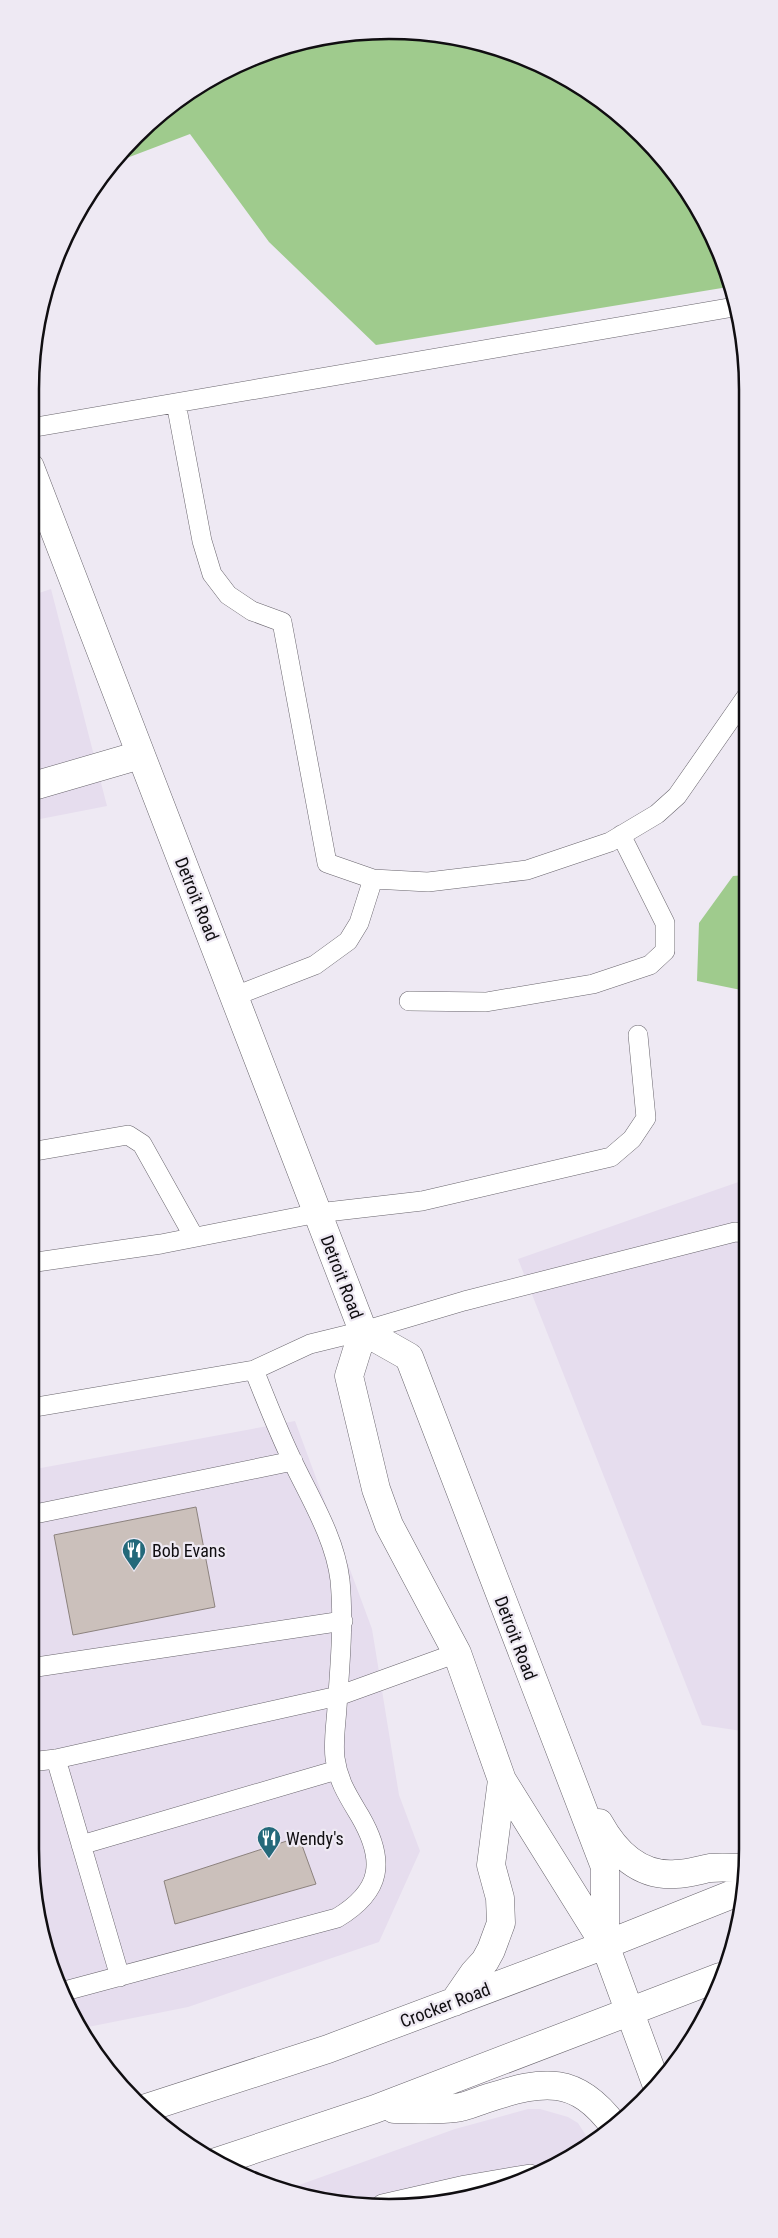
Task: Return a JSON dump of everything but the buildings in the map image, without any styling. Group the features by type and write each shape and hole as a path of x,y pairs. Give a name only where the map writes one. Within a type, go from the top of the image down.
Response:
{"main road":[{"name":"Detroit Road","path":"39,491 363,1331 348,1376 376,1489 396,1541 457,1653 502,1780 604,1945 654,2078"},
{"path":"39,784 140,755"},
{"name":"Detroit Road","path":"363,1331 410,1357 605,1867 604,1945"},
{"path":"563,1760 615,1849 627,1859 652,1872 662,1874 675,1875 712,1868 739,1868"},
{"path":"454,2002 488,1956 501,1923 500,1898 491,1865 502,1780"},
{"name":"Crocker Road","path":"151,2106 328,2049 604,1945 736,1892"},
{"path":"226,2159 375,2109 714,1979"},
{"path":"375,2109 456,2108 523,2087 554,2085 578,2092 604,2112 610,2120"}],"lane":[{"path":"39,426 730,308"},
{"path":"176,403 202,541 212,574 228,595 252,611 282,622 327,863 373,879 428,882 527,870 610,842 657,814 677,796 739,707"},
{"path":"409,1001 486,1002 593,984 650,965 665,951 665,923 621,835"},
{"path":"235,996 315,965 348,941 359,923 373,879"},
{"path":"39,1263 194,1237 318,1213 422,1201 612,1156 632,1139 646,1118 638,1035"},
{"path":"39,1151 128,1136 142,1144 194,1237"},
{"path":"39,1406 254,1370 310,1344 363,1331 464,1301 739,1232"},
{"path":"68,1990 337,1918 362,1899 371,1888 376,1861 360,1817 341,1785 335,1756 343,1621 339,1577 330,1542 315,1504 292,1461 254,1370"},
{"path":"39,1513 292,1461"},
{"path":"39,1667 343,1621"},
{"path":"39,1761 338,1696 457,1653"},
{"path":"56,1758 120,1977"},
{"path":"81,1845 337,1770"},
{"path":"408,2199 465,2185 508,2179"}],"shaded area":[{"path":"51,589 107,806 39,819 39,593"},
{"path":"739,1182 739,1731 702,1725 518,1259"},
{"path":"295,1421 372,1629 399,1795 420,1851 379,1942 188,2007 88,2027 65,1983 57,1962 45,1917 39,1872 39,1468"},
{"path":"528,2109 540,2109 568,2117 578,2123 587,2138 523,2173 502,2181 457,2193 412,2199 366,2199 321,2193 295,2186 455,2129"}],"green space":[{"path":"366,39 412,39 457,45 502,57 544,75 584,98 637,141 667,176 692,214 713,255 724,288 376,345 269,242 190,134 126,158 141,141 194,98 255,65 298,51 321,45"},
{"path":"733,876 739,876 739,990 697,981 699,923"}],"place":[{"name":"Bob Evans","path":"134,1571"},
{"name":"Wendy's","path":"269,1859"}]}
